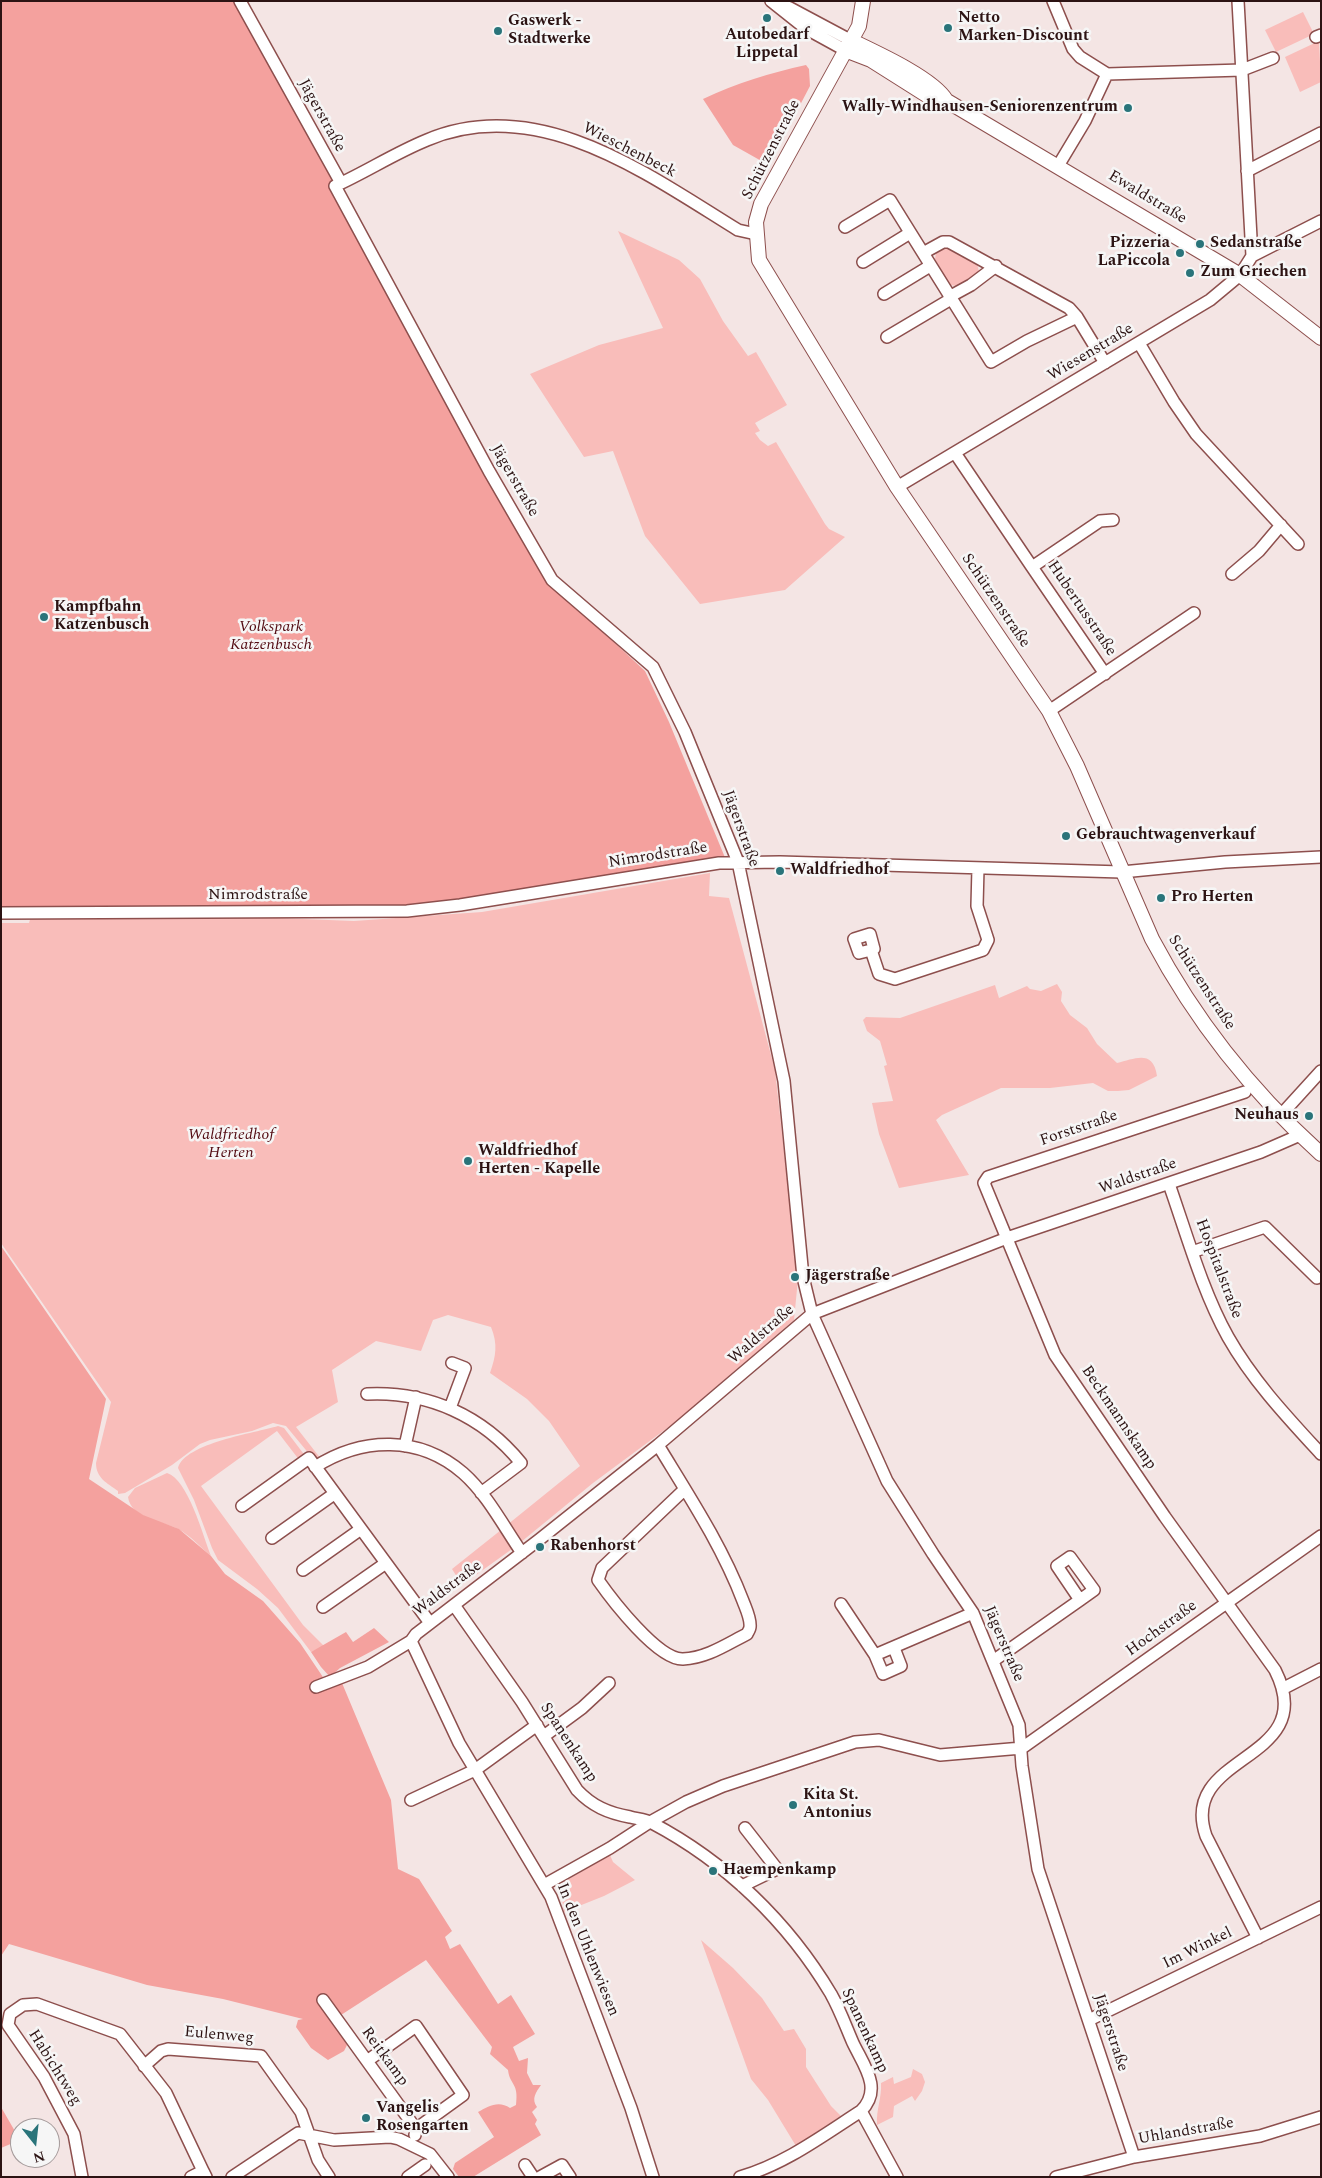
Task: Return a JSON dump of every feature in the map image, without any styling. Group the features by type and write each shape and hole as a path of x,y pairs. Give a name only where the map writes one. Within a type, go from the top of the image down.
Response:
{"main road":[{"path":"847,45 859,26 863,1"},
{"name":"Ewaldstraße","path":"847,45 898,64 941,91 946,101 1240,274 1319,334"},
{"name":"Schützenstraße","path":"847,45 761,204 756,222 759,260 897,486 1049,710 1077,766 1122,872 1165,964 1222,1047 1254,1088 1280,1116 1321,1154"}],"street":[{"name":"Jägerstraße","path":"240,1 340,183 335,186 406,320 489,472 552,580 653,668 685,732 738,862 784,1081 804,1277 812,1314 887,1481 973,1613 1020,1725 1022,1766 1038,1869 1134,2157"},
{"path":"772,1 790,8 847,45"},
{"path":"1053,1 1073,49 1080,57 1107,74 1242,70 1273,58"},
{"path":"1238,1 1252,256"},
{"path":"1058,166 1085,121 1107,74"},
{"name":"Wieschenbeck","path":"340,183 427,140 450,133 471,128 500,126 539,130 596,148 738,230 756,234"},
{"path":"1247,171 1321,133"},
{"path":"845,227 890,200 990,362 1027,341 1077,317"},
{"path":"1240,274 1252,256 1321,221"},
{"path":"863,262 910,233"},
{"path":"923,253 943,242 949,242 996,266 1069,308 1077,317 1104,363"},
{"path":"884,294 930,266"},
{"path":"887,336 971,285 996,266"},
{"name":"Wiesenstraße","path":"897,486 1210,300 1240,274"},
{"path":"1139,343 1174,402 1196,434 1298,544"},
{"path":"955,453 1032,567"},
{"name":"Hubertusstraße","path":"1105,674 1032,567 1100,521 1113,520"},
{"path":"1232,574 1259,551 1281,525"},
{"path":"1049,710 1194,613"},
{"name":"Nimrodstraße","path":"1,913 407,911 460,905 703,865 738,862 1122,872 1225,862 1321,857"},
{"path":"871,950 879,974 895,978 984,950 988,940 977,906 978,868"},
{"path":"1280,1116 1321,1071"},
{"name":"Forststraße","path":"1007,1238 984,1183 988,1177 1245,1092"},
{"name":"Waldstraße","path":"316,1687 368,1667 411,1641 416,1634 658,1445 812,1314 1007,1238 1261,1152 1300,1135"},
{"name":"Hospitalstraße","path":"1169,1184 1213,1308 1244,1364 1269,1398 1321,1454"},
{"path":"1192,1252 1265,1227 1317,1278"},
{"name":"Beckmannskamp","path":"1007,1238 1055,1355 1165,1517 1275,1670 1284,1688"},
{"path":"450,1408 465,1368 452,1363"},
{"path":"367,1394 416,1397 464,1414 487,1429 521,1463 481,1493"},
{"path":"406,1446 416,1397"},
{"path":"314,1467 342,1453 366,1446 389,1444 423,1450 440,1458 463,1473 481,1493 522,1553"},
{"path":"658,1445 685,1489 710,1531 738,1587 750,1618 750,1628 747,1634 705,1655 682,1659 668,1655 641,1632 598,1580 602,1568 685,1489"},
{"path":"242,1506 309,1458 430,1623"},
{"path":"272,1538 334,1494"},
{"path":"303,1570 360,1529"},
{"name":"Hochstraße","path":"1022,1748 1321,1536"},
{"path":"323,1607 386,1562"},
{"path":"993,1661 1080,1600"},
{"path":"841,1604 875,1655 883,1674 901,1666 894,1648"},
{"name":"Spanenkamp","path":"454,1605 537,1725 577,1790 587,1800 614,1814 650,1822 703,1855 742,1886 782,1924 830,1994 872,2083 867,2104 861,2111"},
{"path":"875,1655 973,1613"},
{"name":"In den Uhlenwiesen","path":"411,1641 459,1743 551,1897 631,2108 653,2177"},
{"path":"1258,1938 1202,1826 1201,1813 1204,1799 1212,1785 1273,1736 1282,1723 1286,1710 1284,1688 1321,1669"},
{"path":"544,1736 582,1708 609,1683"},
{"path":"411,1800 475,1770 537,1725"},
{"path":"544,1885 610,1848 650,1822 723,1786 855,1742 879,1740 940,1755 1022,1748"},
{"path":"742,1886 777,1869 745,1828"},
{"name":"Im Winkel","path":"1089,2020 1321,1907"},
{"name":"Reitkamp","path":"323,2000 416,2129"},
{"name":"Habichtweg","path":"82,2177 74,2134 44,2077 8,2026 10,2014 22,2005 38,2004 120,2034 166,2093 205,2174"},
{"path":"367,2060 416,2026 463,2095 416,2129 413,2147"},
{"name":"Eulenweg","path":"144,2066 161,2051 168,2049 261,2056 301,2112 310,2137"},
{"path":"740,2177 775,2164 799,2151 861,2111 897,2177"},
{"name":"Uhlandstraße","path":"1056,2177 1134,2157 1260,2136 1321,2117"},
{"path":"232,2177 246,2173 298,2133 310,2137 334,2140 399,2139 435,2158 448,2177"},
{"path":"310,2137 318,2160 329,2177"},
{"path":"408,2177 425,2165"},
{"path":"525,2165 534,2177"},
{"path":"540,2177 562,2165 570,2177"},
{"path":"191,2177 205,2174"}],"green space":[{"name":"Volkspark Katzenbusch","path":"1,1 237,1 341,183 335,186 548,581 645,671 669,722 726,860 461,904 333,908 1,908"},
{"path":"1303,12 1314,34 1276,52 1265,30"},
{"path":"1319,41 1321,82 1300,92 1285,57"},
{"path":"806,65 809,69 810,86 788,128 765,163 733,145 703,99 754,79"},
{"path":"618,231 679,260 700,279 723,321 748,356 756,352 787,405 755,423 760,431 755,433 768,446 776,442 825,524 829,529 845,537 785,590 700,604 645,536 613,451 584,457 530,374 599,345 663,328"},
{"path":"947,247 977,263 979,272 957,286 950,285 935,259 936,253"},
{"name":"Waldfriedhof Herten","path":"710,873 709,896 729,898 775,1070 798,1279 794,1320 674,1423 593,1483 521,1542 507,1525 580,1466 549,1421 527,1399 490,1373 495,1350 495,1339 491,1327 448,1315 433,1320 421,1351 376,1341 332,1370 338,1402 296,1427 321,1459 317,1461 286,1426 273,1423 252,1431 200,1444 172,1465 125,1493 118,1494 118,1491 103,1480 98,1473 96,1463 111,1402 1,1243 1,923 29,923 31,916 226,916 354,921 482,912"},
{"path":"1057,984 1062,992 1061,1001 1070,1015 1087,1028 1097,1044 1117,1063 1137,1058 1147,1059 1152,1062 1157,1076 1129,1090 1118,1091 1108,1091 1093,1083 1050,1088 1001,1088 942,1115 936,1120 969,1175 899,1188 879,1134 872,1103 893,1101 884,1066 887,1065 880,1041 867,1031 863,1020 866,1017 900,1018 995,985 999,998 1027,986 1030,989 1041,991"},
{"path":"1,1246 106,1399 89,1479 143,1515 179,1529 211,1556 225,1574 263,1601 300,1643 329,1686 342,1683 391,1800 398,1869 419,1879 452,1931 445,1937 450,1949 460,1944 498,2004 511,1995 535,2034 513,2047 519,2061 528,2058 527,2073 533,2085 541,2085 534,2098 537,2107 532,2112 537,2120 535,2124 541,2135 473,2177 459,2177 453,2169 455,2163 494,2137 478,2112 498,2104 510,2108 516,2105 516,2092 508,2070 490,2054 492,2047 426,1960 341,2015 330,2017 347,2045 344,2051 328,2060 311,2048 296,2027 298,2020 303,2019 223,1999 147,1985 9,1944 1,1956"},
{"path":"278,1426 284,1428 306,1457 300,1461 277,1431 201,1486 303,1625 324,1646 311,1652 278,1608 257,1589 218,1560 194,1500 178,1468 183,1459 207,1446 222,1440"},
{"path":"167,1473 175,1477 188,1497 211,1556 182,1532 172,1526 141,1515 130,1504 128,1497 135,1488"},
{"path":"501,1530 512,1549 462,1585 452,1569"},
{"path":"374,1628 389,1642 340,1668 330,1677 311,1652 346,1632 353,1642"},
{"path":"610,1855 613,1862 635,1880 604,1896 564,1912 562,1898 567,1880"},
{"path":"701,1940 733,1968 762,1998 784,2031 794,2029 806,2049 806,2067 831,2106 841,2116 796,2146 768,2100 751,2079"},
{"path":"913,2069 922,2074 925,2082 922,2091 915,2101 912,2096 894,2106 893,2117 877,2125 881,2083 893,2077 894,2084 911,2077"},
{"path":"1,2107 10,2123 10,2144 1,2148"}],"place":[{"name":"Autobedarf Lippetal","path":"767,18"},
{"name":"Netto Marken-Discount","path":"948,28"},
{"name":"Gaswerk - Stadtwerke","path":"498,31"},
{"name":"Wally-Windhausen-Seniorenzentrum","path":"1128,108"},
{"name":"Sedanstraße","path":"1200,244"},
{"name":"Pizzeria LaPiccola","path":"1180,253"},
{"name":"Zum Griechen","path":"1190,273"},
{"name":"Kampfbahn Katzenbusch","path":"44,617"},
{"name":"Gebrauchtwagenverkauf","path":"1066,836"},
{"name":"Waldfriedhof","path":"780,871"},
{"name":"Pro Herten","path":"1161,898"},
{"name":"Neuhaus","path":"1309,1116"},
{"name":"Waldfriedhof Herten - Kapelle","path":"468,1161"},
{"name":"Jägerstraße","path":"795,1277"},
{"name":"Rabenhorst","path":"540,1547"},
{"name":"Kita St. Antonius","path":"793,1805"},
{"name":"Haempenkamp","path":"713,1871"},
{"name":"Vangelis Rosengarten","path":"366,2118"}]}
